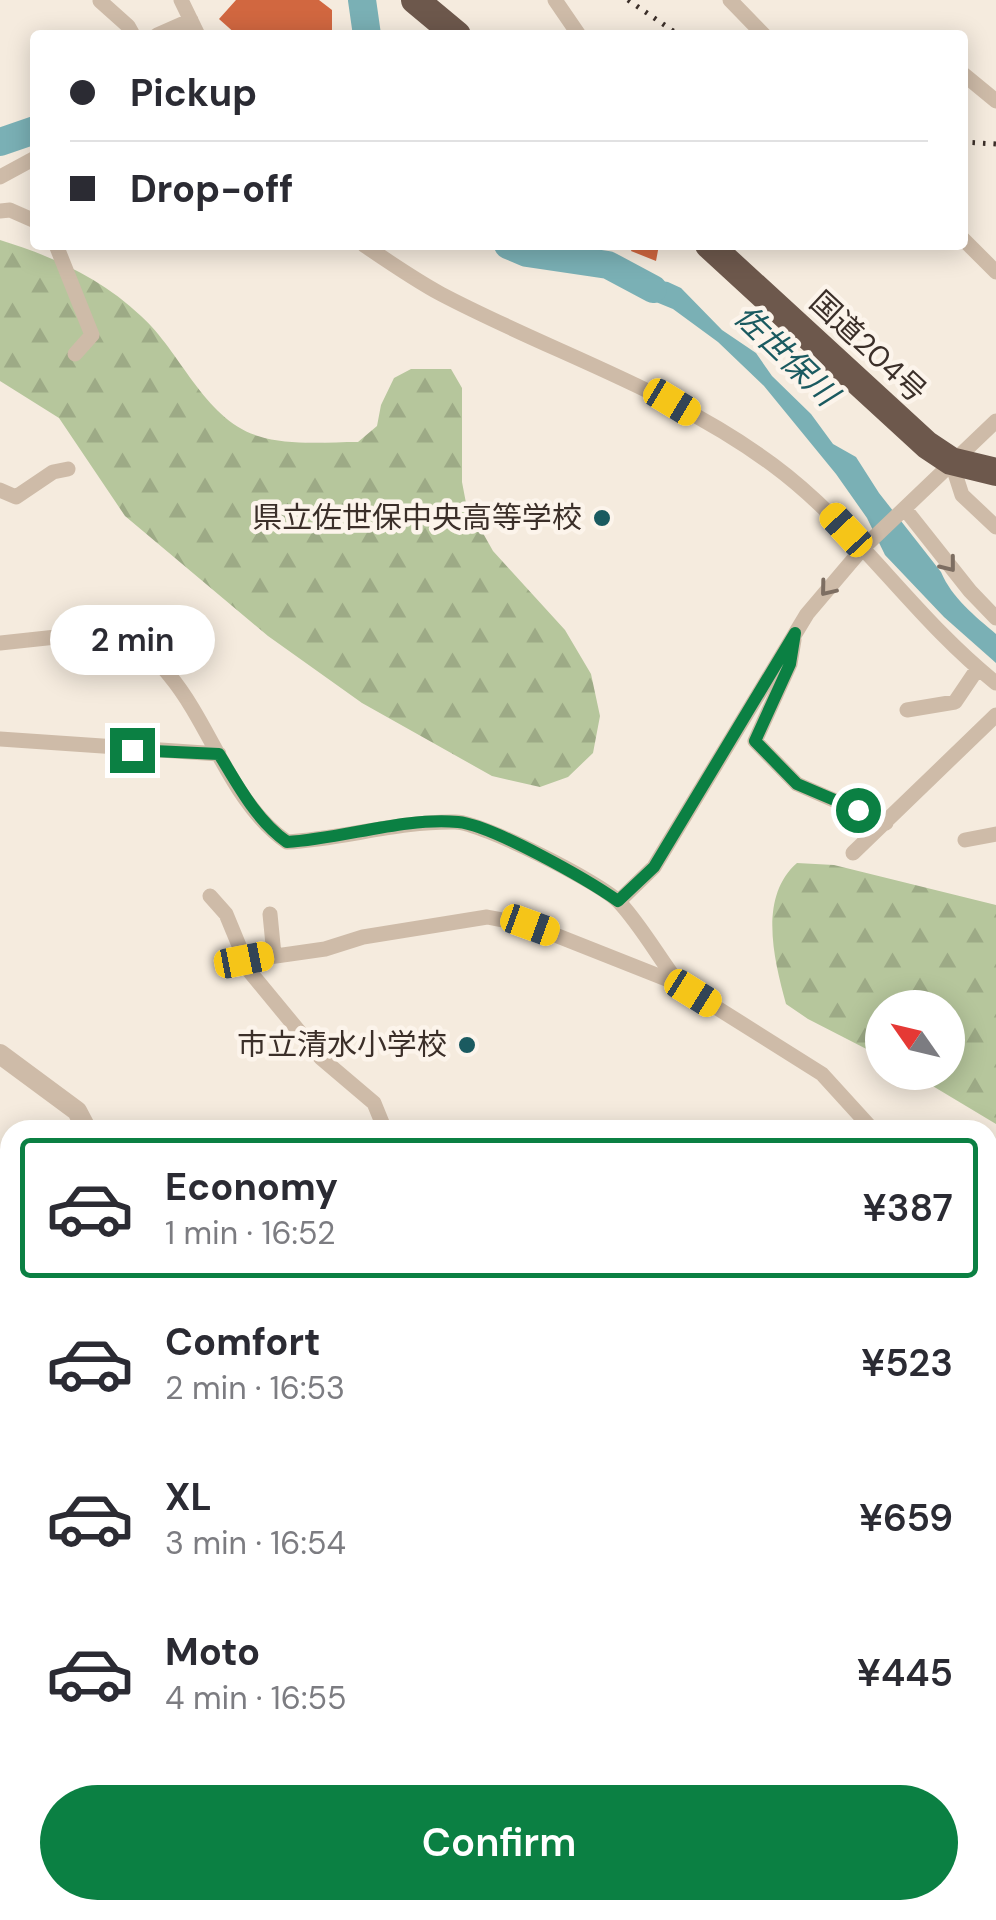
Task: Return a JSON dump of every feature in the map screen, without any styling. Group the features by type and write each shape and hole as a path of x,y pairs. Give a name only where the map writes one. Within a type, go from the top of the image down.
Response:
{"highway":[{"path":"414,0 451,30"},
{"name":"国道204号","path":"714,250 927,445 951,461 996,472"}],"street":[{"path":"181,0 195,28"},
{"path":"555,0 576,30"},
{"path":"730,0 759,30"},
{"path":"100,1 130,30"},
{"path":"968,78 996,101"},
{"path":"0,177 30,161"},
{"path":"0,211 10,210 30,219"},
{"path":"968,244 996,272"},
{"path":"58,250 92,335 75,354"},
{"path":"372,250 440,293 672,402 772,464 830,513 924,616 996,683"},
{"path":"618,901 654,867 807,614 863,548 996,421"},
{"path":"951,461 962,495 996,527"},
{"path":"0,490 16,497 53,472 68,469"},
{"path":"901,513 996,618"},
{"path":"795,633 790,664 755,741 797,784 886,823"},
{"path":"0,642 123,635 170,675 253,808 272,832 287,842 415,823 460,822 498,835 618,901 679,984"},
{"path":"908,710 955,702 978,668"},
{"path":"853,853 996,715"},
{"path":"0,739 219,754"},
{"path":"965,840 996,834"},
{"path":"210,896 226,914 244,960 241,961 321,1058 374,1103 381,1120"},
{"path":"270,914 274,954"},
{"path":"244,960 325,950 363,937 487,918 530,925 679,984 822,1074 865,1120"},
{"path":"0,1054 78,1111 82,1120"}],"green space":[{"path":"0,240 75,270 126,302 155,331 208,400 239,427 258,436 295,442 358,442 377,426 381,405 394,378 411,369 451,369 462,388 462,482 466,503 493,551 565,630 591,674 600,716 593,753 568,777 540,787 492,776 362,703 268,636 125,516 59,418 0,381"},
{"path":"797,863 834,865 996,905 996,1120 989,1120 939,1090 965,1090 965,990 865,990 865,1048 786,1004 772,930 777,893"}],"water":[{"path":"617,274 668,282 681,288 722,330 756,353 833,444 856,457 958,598 996,634 996,663 944,617 885,555 867,518 836,474 764,386 718,342"}],"building":[{"path":"236,0 319,0 332,10 332,30 231,30 219,19"},
{"path":"631,250 658,250 656,261"}],"waterway":[{"name":"佐世保川","path":"362,0 366,30"},
{"path":"0,142 30,132"},
{"name":"佐世保川","path":"520,250 608,265 653,289"}],"railway":[{"path":"628,0 672,30"},
{"path":"968,142 996,144"}],"place":[{"name":"県立佐世保中央高等学校","path":"602,518"},
{"name":"市立清水小学校","path":"467,1045"}],"route":[{"path":"132,750 219,754 253,808 272,832 287,842 415,823 460,822 498,835 618,901 654,867 795,633 790,664 755,741 797,784 858,810"}]}
